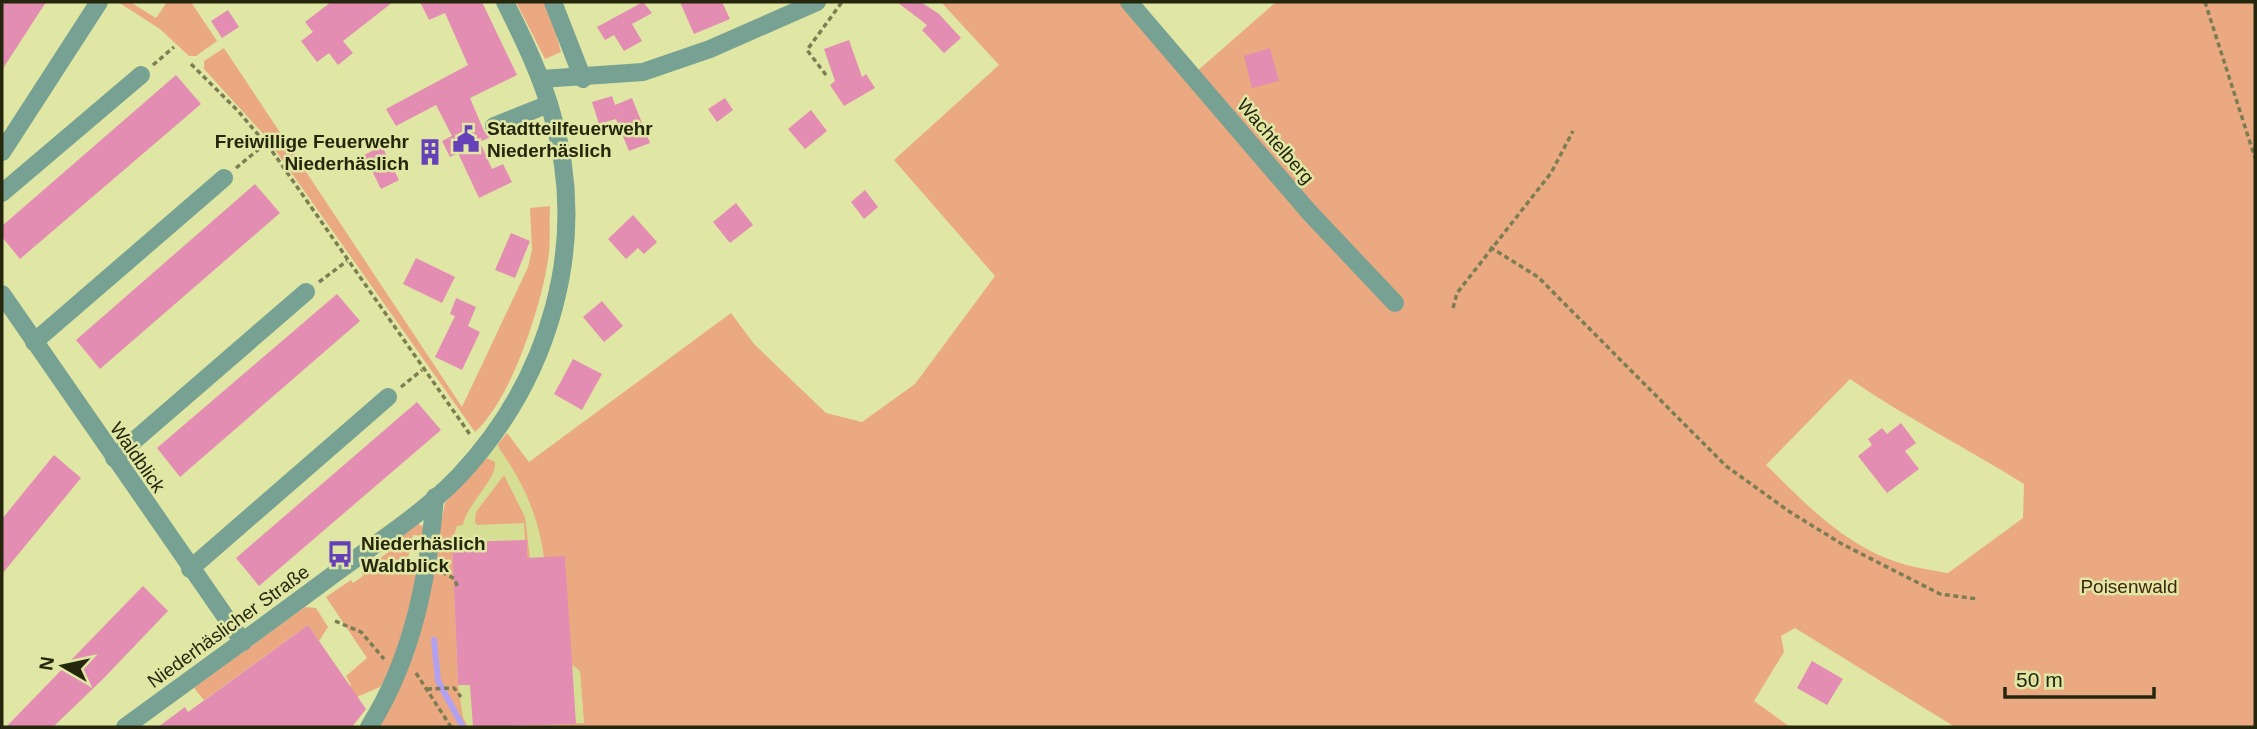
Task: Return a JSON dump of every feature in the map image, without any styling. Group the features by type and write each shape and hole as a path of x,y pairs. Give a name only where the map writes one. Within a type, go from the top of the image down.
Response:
{"street":[{"path":"2,152 99,2"},
{"name":"Niederhäslicher Straße","path":"125,727 435,497 482,450 530,376 548,331 565,257 565,186 561,151 541,79 506,2"},
{"path":"553,2 583,79"},
{"path":"541,79 583,79 643,72 817,2"},
{"name":"Wachtelberg","path":"1129,2 1309,212 1395,303"},
{"path":"2,193 141,75"},
{"path":"494,126 549,104"},
{"path":"34,342 224,178"},
{"path":"114,458 306,292"},
{"name":"Waldblick","path":"2,294 243,642"},
{"path":"190,569 388,397"},
{"path":"369,727 402,667 427,565 435,497"}],"path":[{"path":"826,75 807,50 842,2"},
{"path":"2205,2 2255,158"},
{"path":"141,75 174,47"},
{"path":"191,64 266,144 422,370 474,440"},
{"path":"1453,308 1457,293 1490,247 1551,173 1573,131"},
{"path":"224,178 266,144"},
{"path":"1490,247 1538,277 1726,466 1790,512 1842,544 1940,594 1978,599"},
{"path":"306,292 347,261"},
{"path":"388,397 422,370"},
{"path":"444,574 455,579 457,586"},
{"path":"335,621 361,632 427,689 451,727"},
{"path":"427,689 455,689 461,697"}],"shaded area":[{"path":"498,444 517,471 532,503 539,524 544,557 565,556 571,664 580,671 584,724 468,727 463,717 458,685 452,542 457,526 463,524 468,507 489,480 492,460 487,458"}],"green space":[{"path":"118,2 130,2 156,18 167,2 191,2 217,41 196,56 189,56 160,29"},
{"path":"516,2 547,2 561,52 545,59"},
{"name":"Poisenwald","path":"941,2 1120,2 1188,79 1276,2 2255,2 2255,727 1955,727 1795,628 1781,636 1784,652 1754,701 1790,727 504,727 584,723 580,671 571,664 565,557 544,557 529,500 498,444 507,433 529,462 731,313 754,344 826,413 862,422 915,384 995,276 894,160 999,65","holes":["1850,379 2024,484 2023,518 1948,573 1906,565 1880,556 1827,522 1766,465"]},
{"path":"224,48 462,407 528,267 532,250 530,208 550,206 548,260 531,327 501,398 475,432 266,137 204,69 204,61"},
{"path":"487,458 495,462 494,469 463,525 457,526 452,542 458,685 463,717 468,727 376,727 414,654 445,503"},
{"path":"504,475 525,517 531,567 527,573 524,523 477,525 475,522 476,512"},
{"path":"418,524 425,527 425,536 413,535 405,573 417,575 394,667 380,687 357,697 314,727 292,727 351,685 346,676 367,658 326,597 351,580 353,583 363,576 361,572 405,540 402,535"},
{"path":"305,607 316,608 328,627 319,641 308,625 204,700 194,688"}],"building":[{"path":"2,2 46,2 2,70"},
{"path":"331,2 393,2 343,41 353,53 338,65 329,53 317,62 301,41 313,32 305,22"},
{"path":"420,2 482,2 517,75 470,98 484,131 490,137 480,142 492,169 503,164 512,182 479,198 458,153 450,157 442,141 452,136 436,105 396,126 386,109 468,65 445,13 429,20"},
{"path":"643,2 652,13 632,24 642,41 624,51 614,35 605,40 597,27"},
{"path":"680,2 722,2 730,19 694,34"},
{"path":"897,2 921,2 939,14 961,38 944,53 922,30 927,25"},
{"path":"228,10 239,27 222,38 211,21"},
{"path":"849,40 862,77 866,74 875,88 844,106 830,85 835,81 824,49"},
{"path":"1270,48 1279,81 1252,88 1244,56"},
{"path":"176,75 201,104 20,259 2,237 2,226"},
{"path":"612,96 615,105 632,98 650,143 629,151 616,119 599,124 592,102"},
{"path":"725,98 733,110 717,122 708,109"},
{"path":"811,110 827,131 805,149 788,129"},
{"path":"382,146 399,180 381,189 364,155"},
{"path":"255,184 280,213 100,369 76,340"},
{"path":"865,190 878,207 864,219 851,202"},
{"path":"736,203 753,225 730,243 713,222"},
{"path":"633,215 657,242 644,254 638,248 626,259 608,239"},
{"path":"511,233 530,241 515,278 495,270"},
{"path":"416,258 455,277 442,303 403,284"},
{"path":"337,294 360,321 180,477 157,448"},
{"path":"456,298 476,307 468,326 480,332 462,370 435,357 455,316 450,314"},
{"path":"602,301 623,326 604,342 583,317"},
{"path":"573,359 602,374 582,410 554,394"},
{"path":"417,402 441,430 259,586 236,558"},
{"path":"1901,423 1916,443 1905,451 1919,469 1887,493 1858,456 1872,445 1868,439 1882,428 1887,434"},
{"path":"54,455 81,478 2,574 2,519"},
{"path":"527,540 527,558 565,556 576,724 473,727 470,685 458,685 452,542"},
{"path":"143,586 168,611 103,679 53,727 6,727"},
{"path":"308,625 366,709 352,727 158,727 185,707 188,712"},
{"path":"1812,661 1843,679 1827,705 1797,688"}],"waterway":[{"path":"434,640 438,681 463,727"}],"place":[{"name":"Stadtteilfeuerwehr Niederhäslich","path":"466,139"},
{"name":"Freiwillige Feuerwehr Niederhäslich","path":"430,152"},
{"name":"Niederhäslich Waldblick","path":"340,554"}]}
